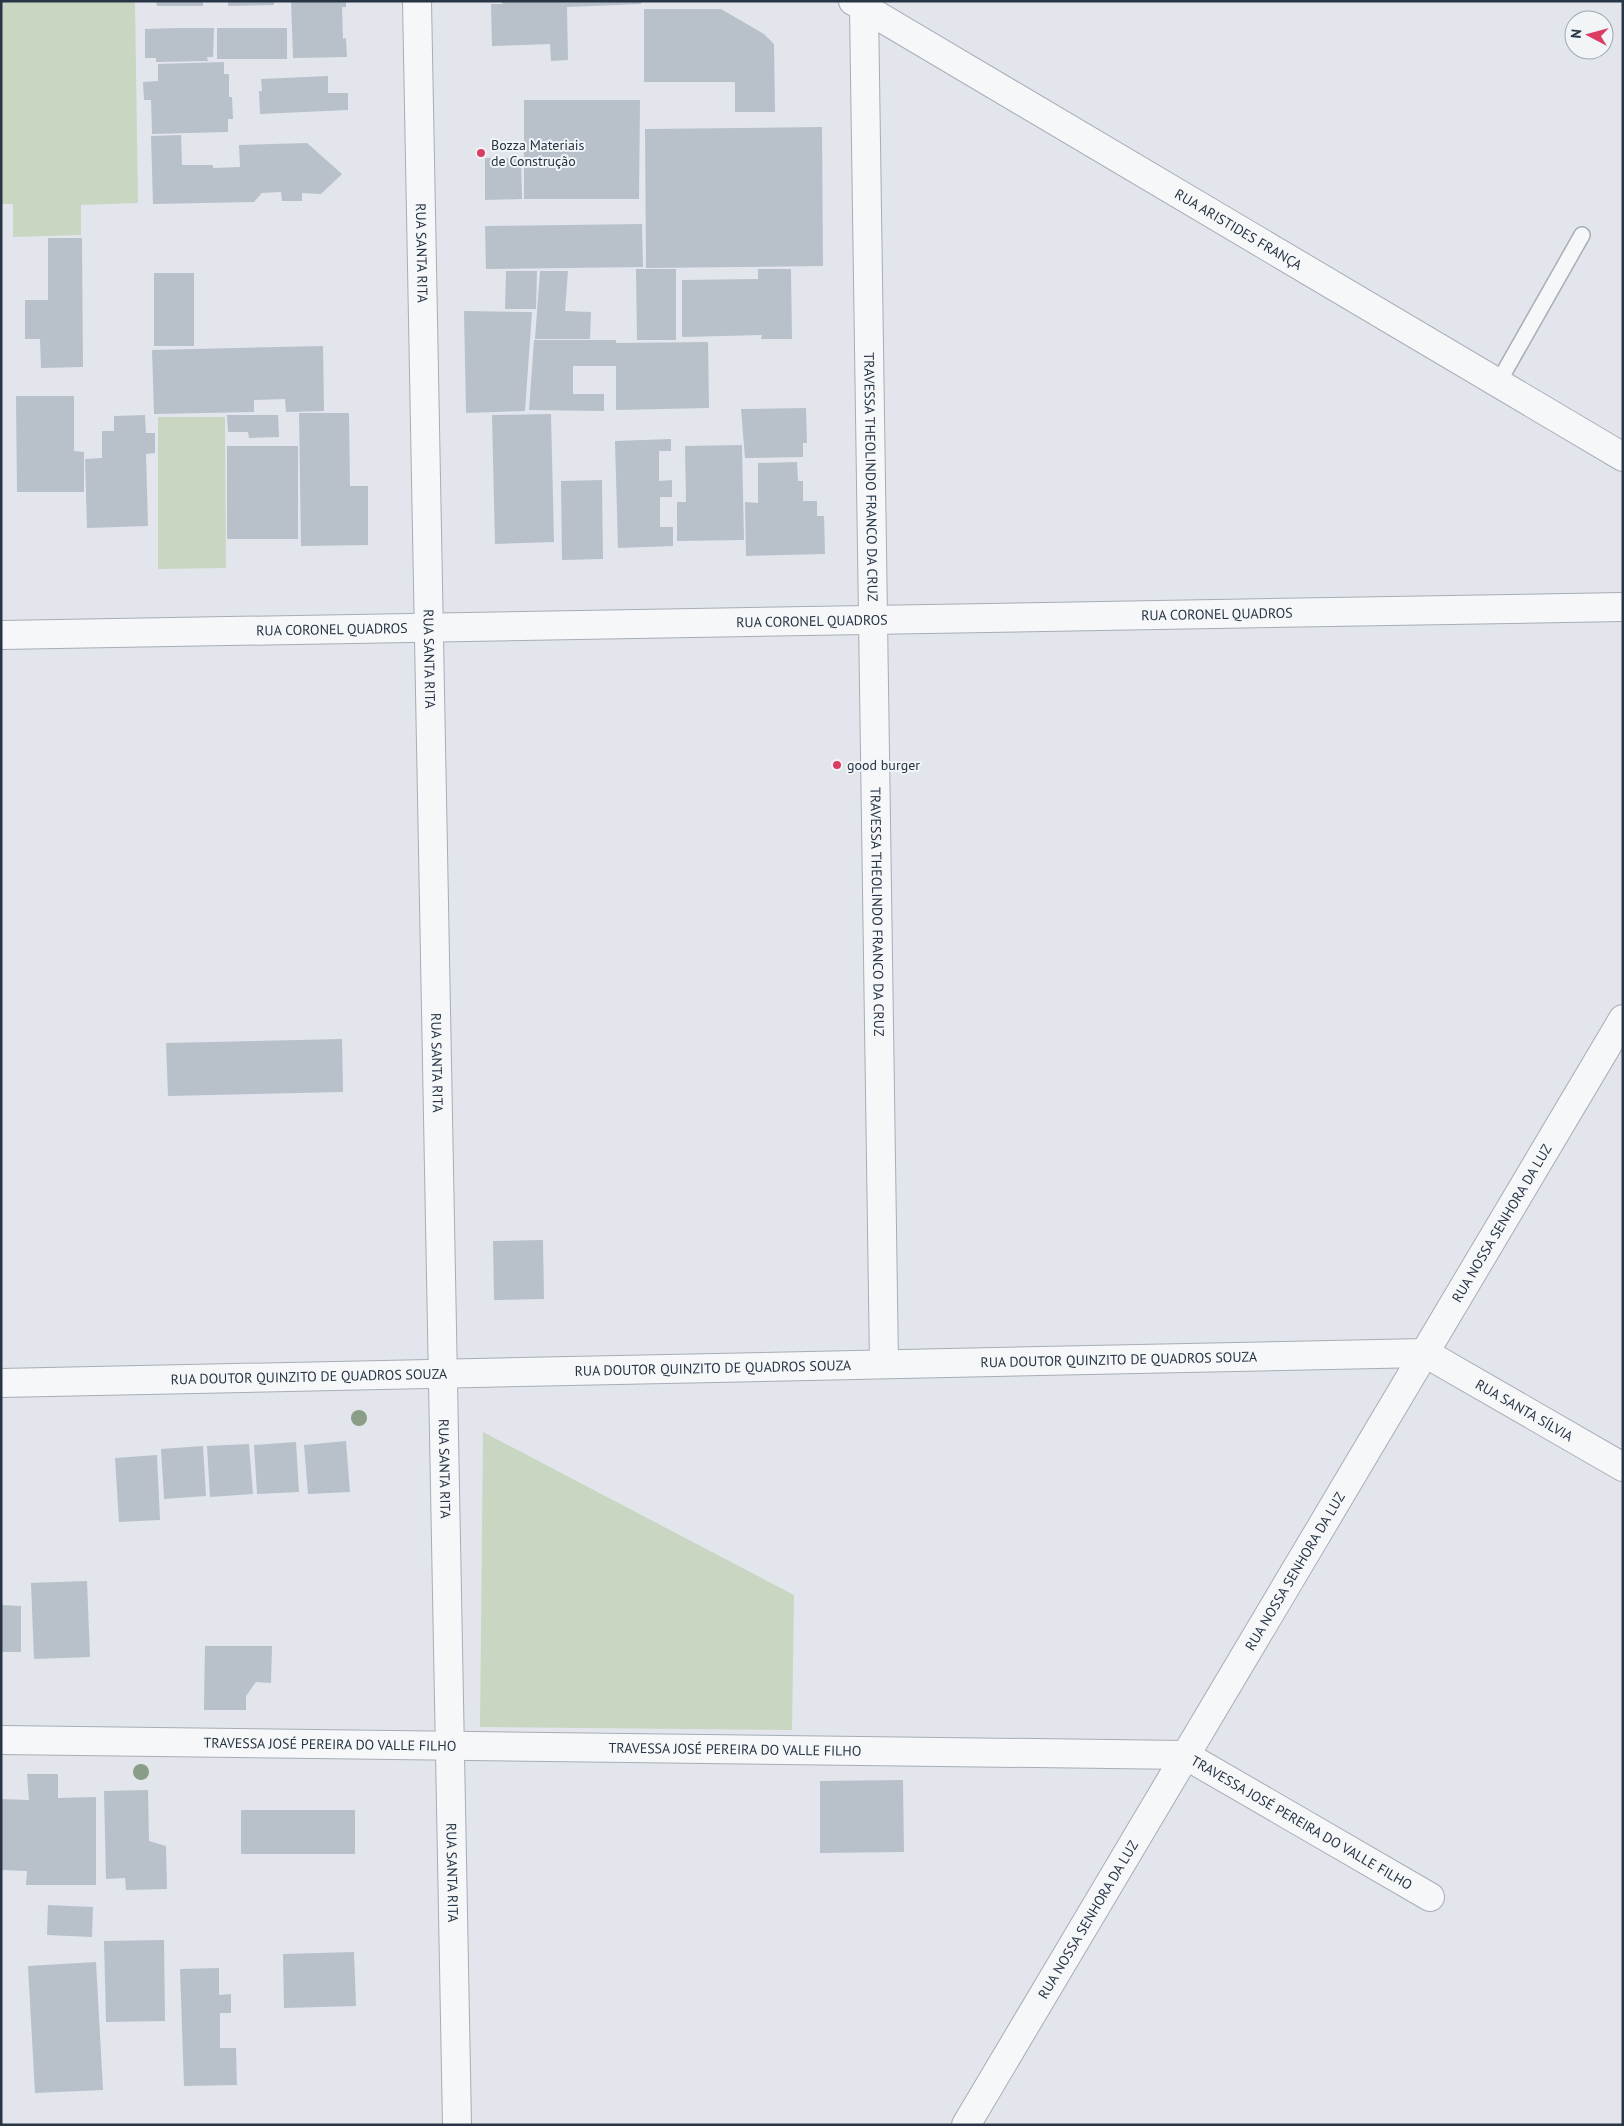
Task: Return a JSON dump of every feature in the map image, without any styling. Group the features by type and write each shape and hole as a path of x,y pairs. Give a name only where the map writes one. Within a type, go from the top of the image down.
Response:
{"street":[{"name":"RUA SANTA RITA","path":"417,1 457,2125"},
{"name":"RUA ARISTIDES FRANÇA","path":"858,5 1623,456"},
{"name":"TRAVESSA THEOLINDO FRANCO DA CRUZ","path":"858,5 873,620 884,1364"},
{"name":"RUA CORONEL QUADROS","path":"1,635 1623,607"},
{"name":"RUA NOSSA SENHORA DA LUZ","path":"966,2125 1623,1019"},
{"name":"RUA DOUTOR QUINZITO DE QUADROS SOUZA","path":"1,1383 1424,1353"},
{"name":"RUA SANTA SÍLVIA","path":"1424,1353 1623,1467"},
{"name":"TRAVESSA JOSÉ PEREIRA DO VALLE FILHO","path":"1,1740 1185,1755 1430,1897"}],"lane":[{"path":"1498,383 1582,235"}],"green space":[{"path":"1,1 135,1 138,203 81,205 81,235 13,237 13,204 1,204"},
{"path":"158,417 225,417 226,568 158,569"},
{"path":"483,1432 794,1595 792,1730 480,1727"}],"building":[{"path":"156,1 203,1 203,6 157,6"},
{"path":"228,1 274,1 274,5 228,6"},
{"path":"291,1 346,1 346,7 342,7 343,39 346,38 347,57 293,58"},
{"path":"502,1 641,1 641,4 567,7 568,60 551,61 550,44 492,46 491,4 502,4"},
{"path":"644,9 721,9 764,34 774,44 775,112 735,112 735,82 644,82"},
{"path":"214,28 213,57 207,57 208,61 156,62 156,58 145,58 145,29"},
{"path":"217,28 287,28 287,59 217,59"},
{"path":"224,62 224,74 229,74 229,97 232,97 233,119 228,119 228,132 152,134 151,100 144,100 143,82 158,81 158,64"},
{"path":"328,76 328,93 348,93 348,110 260,114 259,91 262,91 261,79"},
{"path":"524,100 640,100 639,199 524,199"},
{"path":"822,127 823,266 646,268 645,129"},
{"path":"181,135 182,165 213,165 213,168 240,167 239,145 307,143 342,174 321,194 302,193 302,201 282,201 281,192 262,193 254,202 153,204 151,136"},
{"path":"485,158 521,158 522,199 485,200"},
{"path":"642,224 643,267 486,269 485,226"},
{"path":"48,238 82,238 83,367 41,368 40,339 25,339 25,300 48,300"},
{"path":"636,269 676,269 676,340 637,340"},
{"path":"758,269 791,269 792,339 761,339 762,335 682,337 682,280 758,279"},
{"path":"506,271 537,271 536,309 505,309"},
{"path":"540,271 568,271 565,311 591,312 590,339 535,339"},
{"path":"154,273 194,273 194,346 154,346"},
{"path":"464,311 532,312 525,411 466,413"},
{"path":"534,340 616,340 616,343 708,342 709,408 616,410 616,366 573,366 573,394 604,394 604,411 529,410"},
{"path":"323,346 324,411 286,412 285,399 254,400 254,412 154,414 152,350"},
{"path":"16,396 74,396 74,451 84,452 84,492 17,492"},
{"path":"806,408 807,443 803,443 803,457 745,458 741,409"},
{"path":"299,413 349,413 350,486 368,486 368,545 301,546"},
{"path":"551,414 554,542 495,544 492,415"},
{"path":"145,415 146,433 155,433 155,453 146,454 148,526 87,528 85,459 102,458 102,431 114,431 114,416"},
{"path":"227,415 278,415 279,437 249,438 248,432 228,432"},
{"path":"671,439 671,451 659,451 659,481 672,480 672,497 660,497 660,527 673,527 673,546 618,548 615,441"},
{"path":"742,445 744,540 677,541 677,502 686,502 685,446"},
{"path":"227,446 298,446 298,539 227,539"},
{"path":"797,462 798,481 803,481 803,501 817,501 817,516 824,516 825,554 746,556 745,502 758,503 758,463"},
{"path":"602,480 603,559 562,560 561,481"},
{"path":"342,1039 343,1092 168,1096 166,1043"},
{"path":"543,1240 544,1299 494,1300 493,1241"},
{"path":"346,1441 350,1492 308,1494 304,1445"},
{"path":"296,1442 299,1492 257,1494 254,1445"},
{"path":"249,1444 253,1494 210,1497 207,1446"},
{"path":"203,1446 206,1496 164,1499 161,1449"},
{"path":"157,1455 160,1520 119,1522 115,1458"},
{"path":"87,1581 90,1657 34,1659 31,1583"},
{"path":"1,1605 21,1606 21,1652 1,1652"},
{"path":"205,1646 272,1646 271,1683 256,1682 246,1696 246,1710 204,1710"},
{"path":"27,1774 58,1774 58,1798 96,1797 96,1885 26,1885 27,1871 1,1870 1,1799 29,1800"},
{"path":"903,1780 904,1852 820,1853 820,1781"},
{"path":"148,1790 149,1841 166,1846 167,1889 126,1890 125,1878 106,1879 104,1791"},
{"path":"241,1810 355,1810 355,1854 241,1854"},
{"path":"48,1905 93,1907 92,1937 47,1935"},
{"path":"164,1940 165,2021 106,2022 104,1941"},
{"path":"354,1952 356,2006 284,2008 283,1954"},
{"path":"96,1962 103,2090 35,2093 28,1966"},
{"path":"219,1968 219,1995 231,1994 231,2013 220,2013 220,2048 236,2048 237,2085 184,2086 180,1969"}],"place":[{"name":"Bozza Materiais de Construção","path":"481,153"},
{"name":"good burger","path":"837,765"}]}
